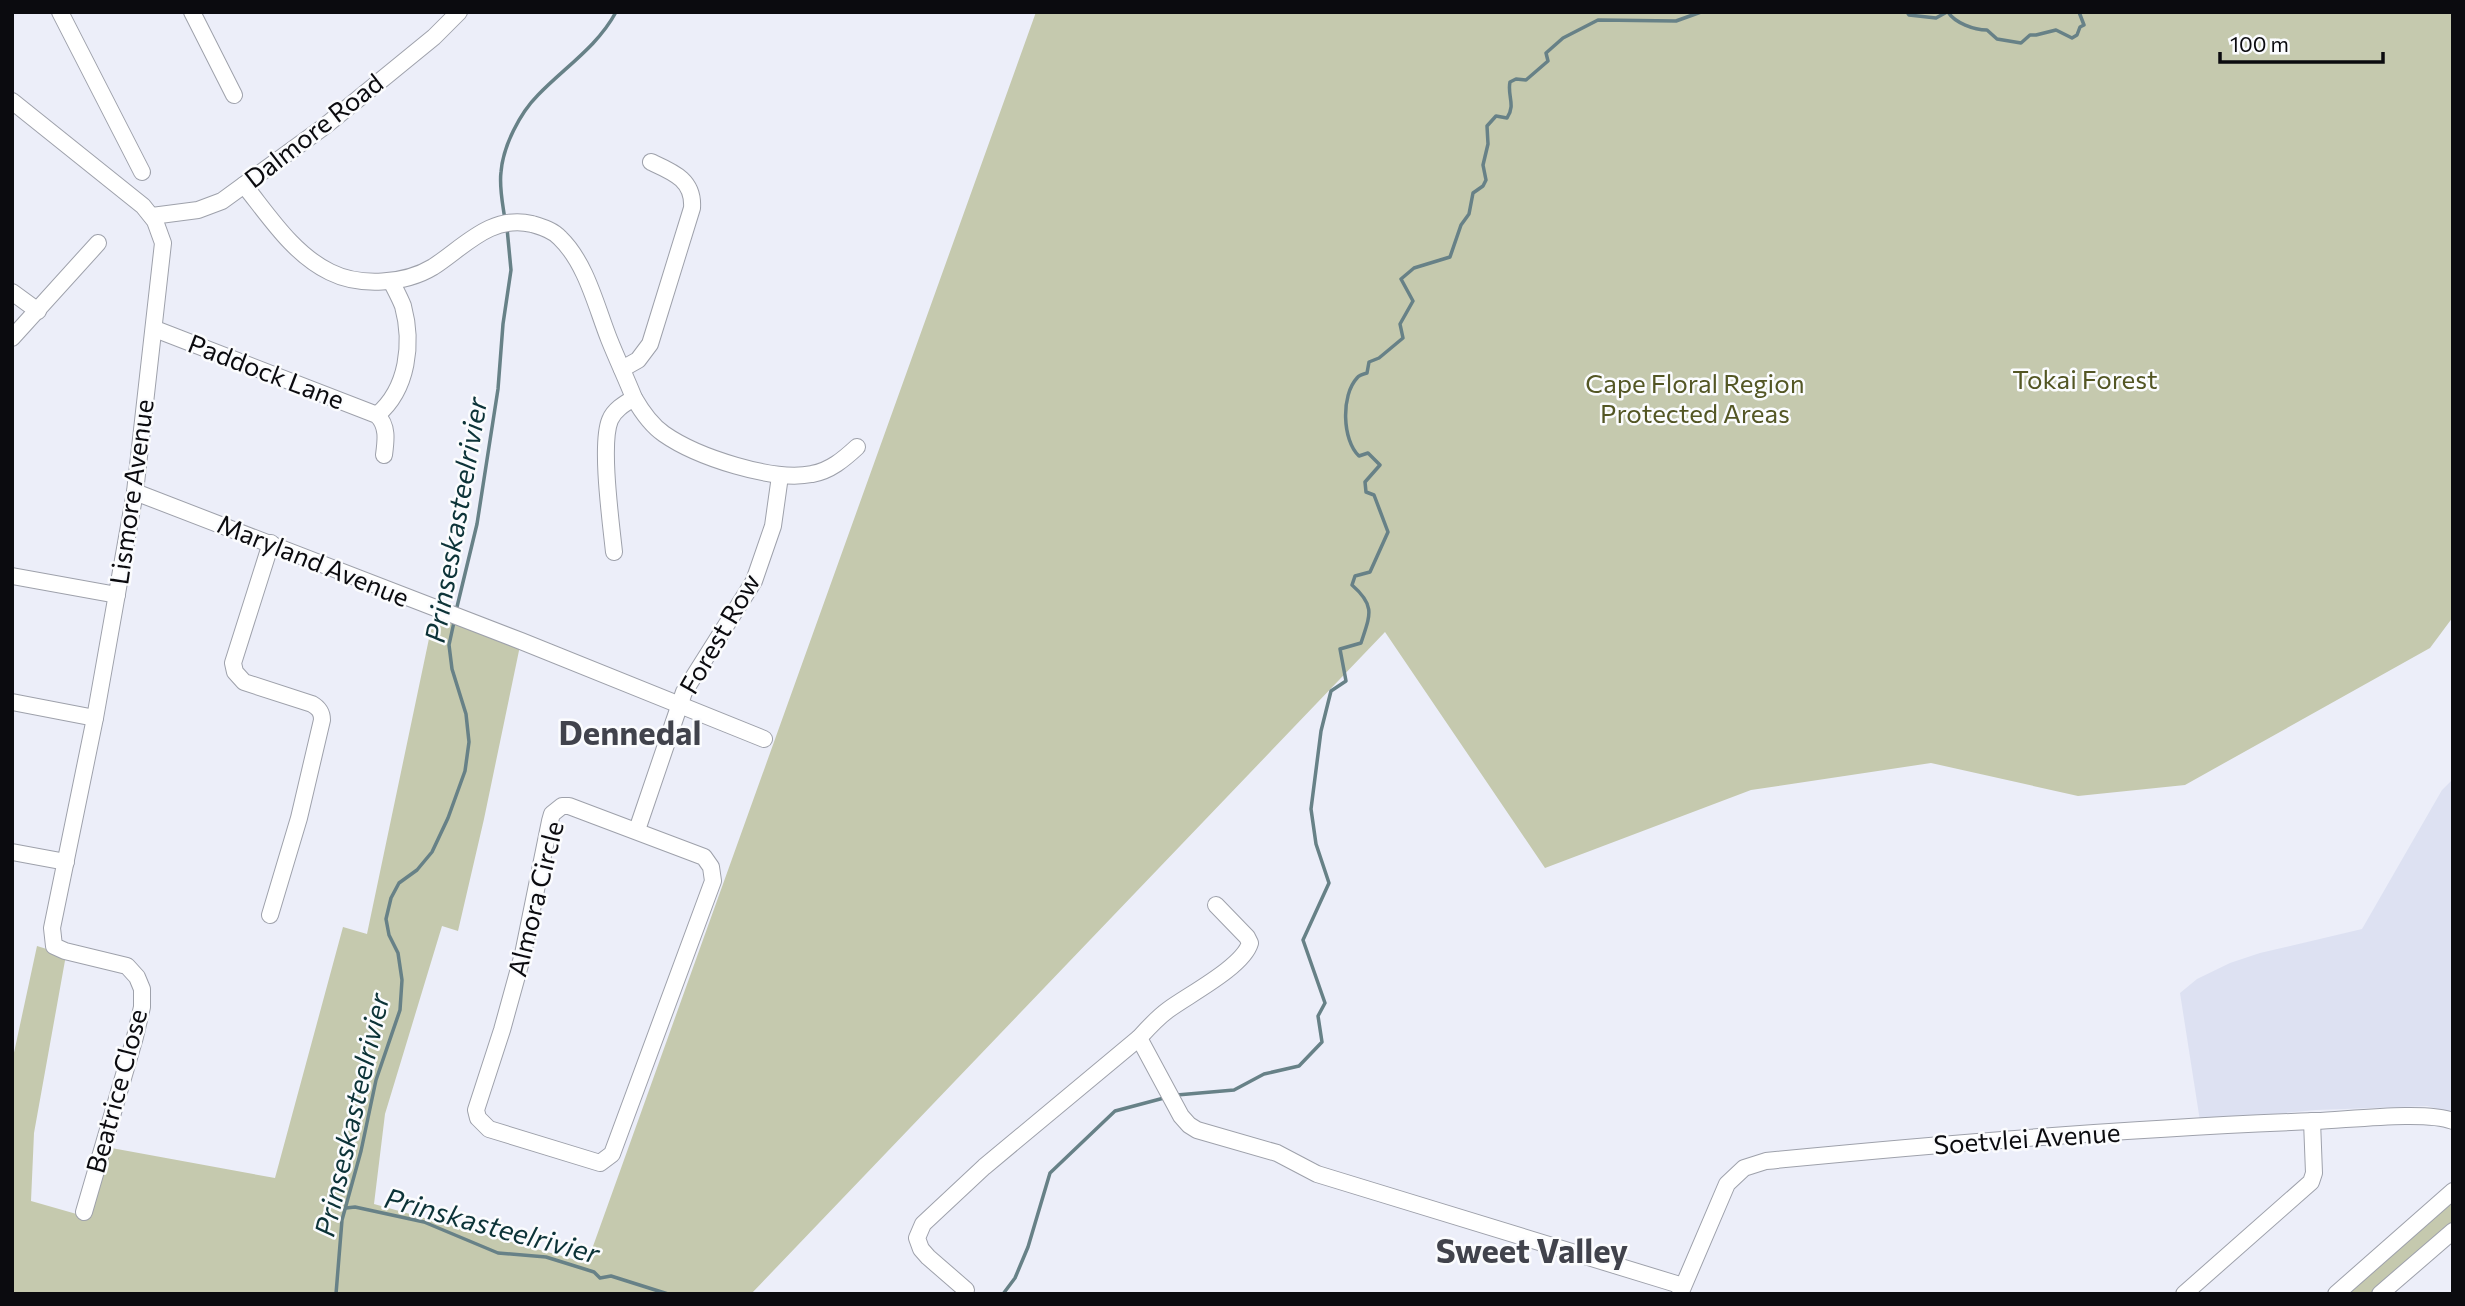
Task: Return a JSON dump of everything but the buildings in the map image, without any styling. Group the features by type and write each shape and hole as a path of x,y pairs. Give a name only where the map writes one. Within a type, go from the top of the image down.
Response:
{"street":[{"path":"60,12 142,172"},
{"path":"192,12 234,95"},
{"name":"Dalmore Road","path":"152,216 210,206 244,185 346,108 433,37 459,12"},
{"name":"Lismore Avenue","path":"12,102 131,196 152,216 163,243 135,492 95,718 52,928 54,946"},
{"path":"622,369 638,360 650,344 692,208 693,198 687,183 652,162"},
{"path":"244,185 293,245 312,261 345,278 391,281 411,276 431,268 492,226 513,223 538,225 559,236 575,258 634,398 652,424 681,444 726,462 780,476 813,474 828,469 857,447"},
{"path":"12,338 98,243"},
{"name":"Paddock Lane","path":"377,415 393,398 401,382 407,354 402,306 391,281"},
{"path":"12,292 38,311"},
{"name":"Paddock Lane","path":"155,329 377,415 386,430 384,455"},
{"path":"614,552 606,450 608,424 617,410 634,398"},
{"name":"Forest Row","path":"637,830 684,692 754,581 774,526 780,476"},
{"name":"Maryland Avenue","path":"135,492 271,543 764,739"},
{"path":"270,915 299,818 322,720 318,708 312,704 244,682 235,672 233,663 271,543"},
{"path":"12,576 117,595"},
{"path":"12,702 95,718"},
{"name":"Almora Circle","path":"562,806 569,806 637,830 704,857 711,867 713,881 612,1154 606,1160 596,1163 489,1129 478,1118 476,1110 523,954 552,814 562,806"},
{"path":"12,852 66,862"},
{"path":"966,1290 921,1249 917,1238 923,1224 984,1167 1139,1038 1167,1011 1216,978 1247,951 1250,943 1247,937 1216,905"},
{"name":"Beatrice Close","path":"54,946 127,966 137,976 142,989 142,1007 135,1037 84,1212"},
{"path":"1139,1038 1181,1115 1197,1130 1277,1153 1317,1174 1682,1290"},
{"name":"Soetvlei Avenue","path":"1682,1290 1727,1184 1744,1168 1766,1161 1983,1141 2312,1121 2426,1116 2453,1121"},
{"path":"2184,1294 2311,1182 2314,1173 2312,1121"},
{"path":"2336,1294 2453,1191"},
{"path":"2380,1294 2453,1231"}],"shaded area":[{"path":"2453,779 2453,1113 2427,1106 2316,1110 2200,1121 2180,993 2197,979 2230,963 2260,953 2362,929 2442,790"}],"green space":[{"name":"Cape Floral Region Protected Areas","path":"1036,12 2453,12 2453,617 2430,648 2185,785 2078,796 1931,763 1751,790 1545,868 1385,632 751,1294 12,1294 12,1062 37,946 66,955 34,1133 31,1201 87,1217 106,1147 275,1178 343,927 367,934 435,610 521,641 458,931 442,926 385,1114 374,1204 587,1263"},
{"path":"2453,1201 2453,1224 2373,1294 2348,1294"}],"waterway":[{"name":"Prinseskasteelrivier","path":"505,220 501,190 502,162 519,120 531,102 600,36 616,12"},
{"name":"Prinskasteelrivier","path":"1177,1095 1234,1090 1264,1074 1299,1066 1322,1042 1318,1016 1325,1003 1303,940 1329,883 1316,844 1311,809 1321,731 1331,691 1346,681 1340,649 1361,643 1368,618 1368,605 1352,585 1355,576 1370,572 1388,532 1374,495 1366,492 1365,482 1380,465 1368,453 1359,456 1353,449 1347,429 1346,406 1352,386 1359,376 1367,373 1369,362 1379,358 1403,338 1400,324 1413,301 1401,279 1414,268 1450,257 1461,225 1469,214 1473,193 1483,186 1486,180 1483,165 1488,144 1487,126 1496,116 1507,118 1510,113 1510,82 1516,79 1526,80 1548,61 1546,53 1563,38 1598,20 1676,21 1701,12"},
{"name":"Prinskasteelrivier","path":"1718,12 1738,12"},
{"name":"Prinskasteelrivier","path":"1907,12 1909,15 1936,18 1947,12"},
{"name":"Prinskasteelrivier","path":"1948,12 1960,23 1987,30 1997,39 2021,43 2030,35 2056,30 2072,38 2084,25 2079,12"},
{"name":"Prinseskasteelrivier","path":"456,611 477,524 498,389 511,270 507,228"},
{"name":"Prinseskasteelrivier","path":"336,1294 342,1220 361,1151 376,1080 400,1010 402,980 398,953 389,935 386,919 391,898 399,883 417,870 432,852 465,771 469,742 466,714 452,669 449,645 454,622"},
{"name":"Prinskasteelrivier","path":"1003,1294 1015,1278 1028,1247 1050,1173 1115,1111 1164,1098"},
{"name":"Prinskasteelrivier","path":"346,1208 355,1207 424,1222 498,1253 546,1257 594,1272 600,1278 611,1276 668,1294"}],"district":[{"name":"Dennedal","path":"630,733"},
{"name":"Sweet Valley","path":"1532,1251"}],"park label":[{"name":"Tokai Forest","path":"2085,380"}]}
